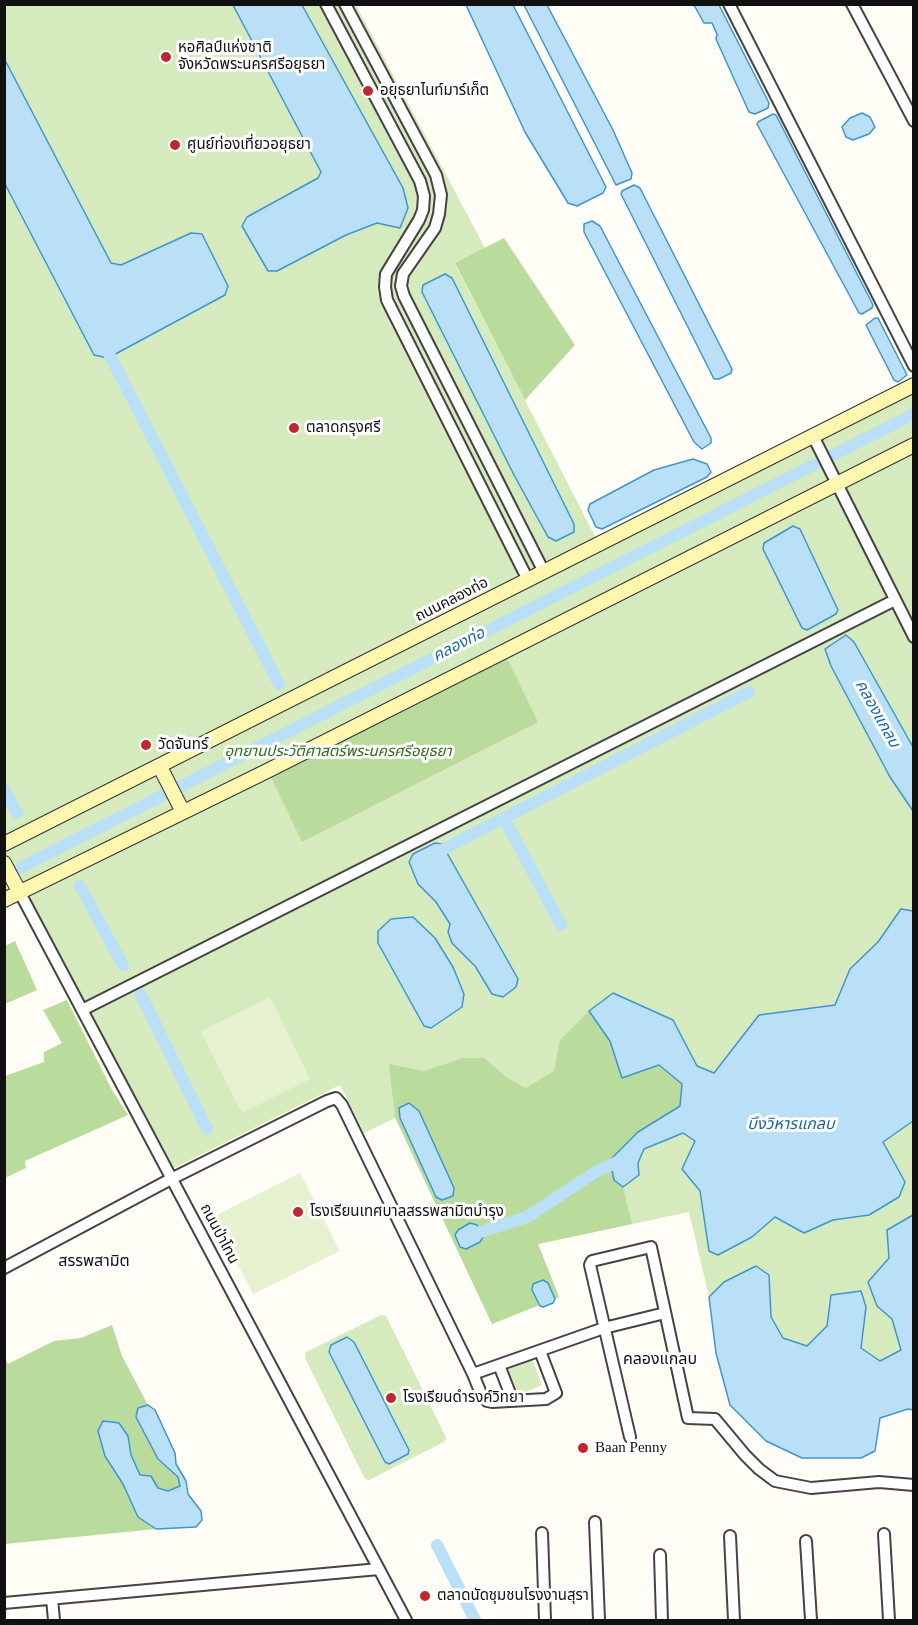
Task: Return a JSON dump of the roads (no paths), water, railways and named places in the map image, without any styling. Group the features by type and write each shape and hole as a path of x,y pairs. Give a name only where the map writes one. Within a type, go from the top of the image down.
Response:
{"street":[{"path":"326,4 420,181 424,196 423,210 419,220 386,274 384,287 387,300 528,580"},
{"path":"345,4 436,175 441,195 435,228 403,274 401,286 404,296 544,572"},
{"path":"729,4 914,366"},
{"path":"852,4 914,121"},
{"name":"ถนนคลองท่อ","path":"4,844 161,770 544,572 816,442 914,385"},
{"path":"816,442 914,637"},
{"path":"4,900 19,890 182,810 834,478 914,445"},
{"path":"82,1010 895,600"},
{"path":"161,770 182,810"},
{"name":"ถนนป่าโทน","path":"4,862 406,1620"},
{"path":"4,1268 171,1179 336,1098 342,1105 486,1401 546,1399 556,1393 540,1351"},
{"path":"630,1437 591,1263 651,1247 688,1418 715,1419 745,1455 775,1480 811,1488 879,1482 914,1485"},
{"path":"473,1374 604,1328 665,1313"},
{"path":"499,1365 513,1401"},
{"path":"596,1522 599,1620"},
{"path":"542,1533 545,1620"},
{"path":"884,1534 888,1620"},
{"path":"730,1536 734,1620"},
{"path":"806,1541 811,1620"},
{"path":"660,1555 662,1620"},
{"path":"4,1603 379,1569"},
{"path":"52,1599 54,1620"}],"water":[{"path":"233,5 302,5 403,188 408,208 400,228 377,223 346,235 277,271 268,271 242,226 247,217 318,178 321,172"},
{"path":"466,5 513,5 606,187 603,193 577,206 568,203 525,132"},
{"path":"524,5 547,5 613,130 632,173 631,179 616,185"},
{"path":"694,5 719,5 769,103 768,108 755,114 749,112 716,39 717,34 712,23 704,23"},
{"path":"5,60 111,263 121,265 191,233 202,234 228,286 225,295 108,358 94,355 5,184"},
{"path":"862,113 870,117 875,127 869,134 853,140 846,137 842,127 850,118"},
{"path":"773,114 776,115 873,305 862,314 859,313 757,124"},
{"path":"634,185 640,188 732,369 731,373 719,379 714,379 621,194 622,191"},
{"path":"592,221 600,226 711,438 711,443 702,449 694,442 584,232 584,224"},
{"path":"445,274 452,278 574,524 574,532 556,541 548,537 514,475 422,292 423,285"},
{"path":"878,318 907,375 898,382 894,380 866,325"},
{"path":"693,459 707,464 711,472 707,477 602,529 596,527 588,510 590,504 654,470"},
{"path":"793,526 800,529 838,610 836,614 807,630 802,628 763,549 764,543"},
{"path":"846,635 854,642 913,747 913,811 890,777 831,666 825,649"},
{"path":"435,843 442,844 518,979 516,987 503,997 492,994 475,966 452,943 448,932 450,924 436,902 418,884 409,862 413,854"},
{"name":"บึงวิหารแกลบ","path":"901,909 913,911 913,1121 883,1142 905,1182 899,1197 869,1215 833,1220 804,1233 775,1217 752,1237 718,1255 709,1251 700,1191 682,1169 695,1141 683,1133 644,1149 638,1163 639,1175 623,1187 614,1180 610,1160 638,1132 680,1106 682,1084 659,1065 622,1078 610,1041 589,1011 613,993 673,1020 697,1066 714,1073 759,1015 835,1005 850,969 878,942"},
{"path":"413,917 435,938 453,967 464,994 462,1007 431,1028 424,1026 378,943 378,931 391,919"},
{"path":"409,1103 419,1111 454,1188 453,1196 442,1200 436,1197 400,1118 399,1108"},
{"path":"913,1215 913,1410 908,1409 880,1418 875,1451 861,1458 802,1458 766,1441 730,1405 716,1353 709,1297 724,1282 756,1266 769,1275 771,1317 783,1338 807,1346 827,1326 831,1295 861,1291 866,1307 861,1348 880,1361 901,1350 892,1319 877,1306 868,1282 889,1258 887,1230"},
{"path":"470,1223 477,1225 483,1237 480,1242 466,1249 460,1247 455,1235 458,1230"},
{"path":"543,1280 548,1283 555,1299 553,1303 543,1307 540,1306 532,1290 533,1284"},
{"path":"347,1337 354,1342 409,1450 408,1454 389,1464 385,1462 329,1352 331,1345"},
{"path":"148,1405 155,1410 175,1453 176,1464 186,1481 188,1494 201,1511 202,1520 196,1527 156,1529 138,1517 123,1484 105,1456 98,1431 103,1421 119,1423 128,1436 131,1455 140,1475 151,1476 158,1488 168,1491 180,1486 178,1477 158,1459 136,1417 138,1408"}],"waterway":[{"path":"104,344 279,684"},
{"name":"คลองท่อ","path":"4,876 914,414"},
{"path":"430,856 749,692"},
{"path":"4,789 17,813"},
{"path":"504,818 561,925"},
{"path":"80,886 123,965"},
{"path":"141,995 207,1129"},
{"path":"471,1235 527,1217 597,1171 624,1159"},
{"path":"437,1545 475,1620"}],"place":[{"name":"หอศิลป์แห่งชาติ จังหวัดพระนครศรีอยุธยา","path":"166,57"},
{"name":"อยุธยาไนท์มาร์เก็ต","path":"368,91"},
{"name":"ศูนย์ท่องเที่ยวอยุธยา","path":"175,145"},
{"name":"ตลาดกรุงศรี","path":"294,428"},
{"name":"วัดจันทร์","path":"146,745"},
{"name":"โรงเรียนเทศบาลสรรพสามิตบำรุง","path":"298,1212"},
{"name":"โรงเรียนดำรงค์วิทยา","path":"391,1398"},
{"name":"Baan Penny","path":"583,1448"},
{"name":"ตลาดนัดชุมชนโรงงานสุรา","path":"425,1596"}],"district":[{"name":"สรรพสามิต","path":"94,1262"},
{"name":"คลองแกลบ","path":"660,1360"}],"park label":[{"name":"อุทยานประวัติศาสตร์พระนครศรีอยุธยา","path":"338,752"}]}
